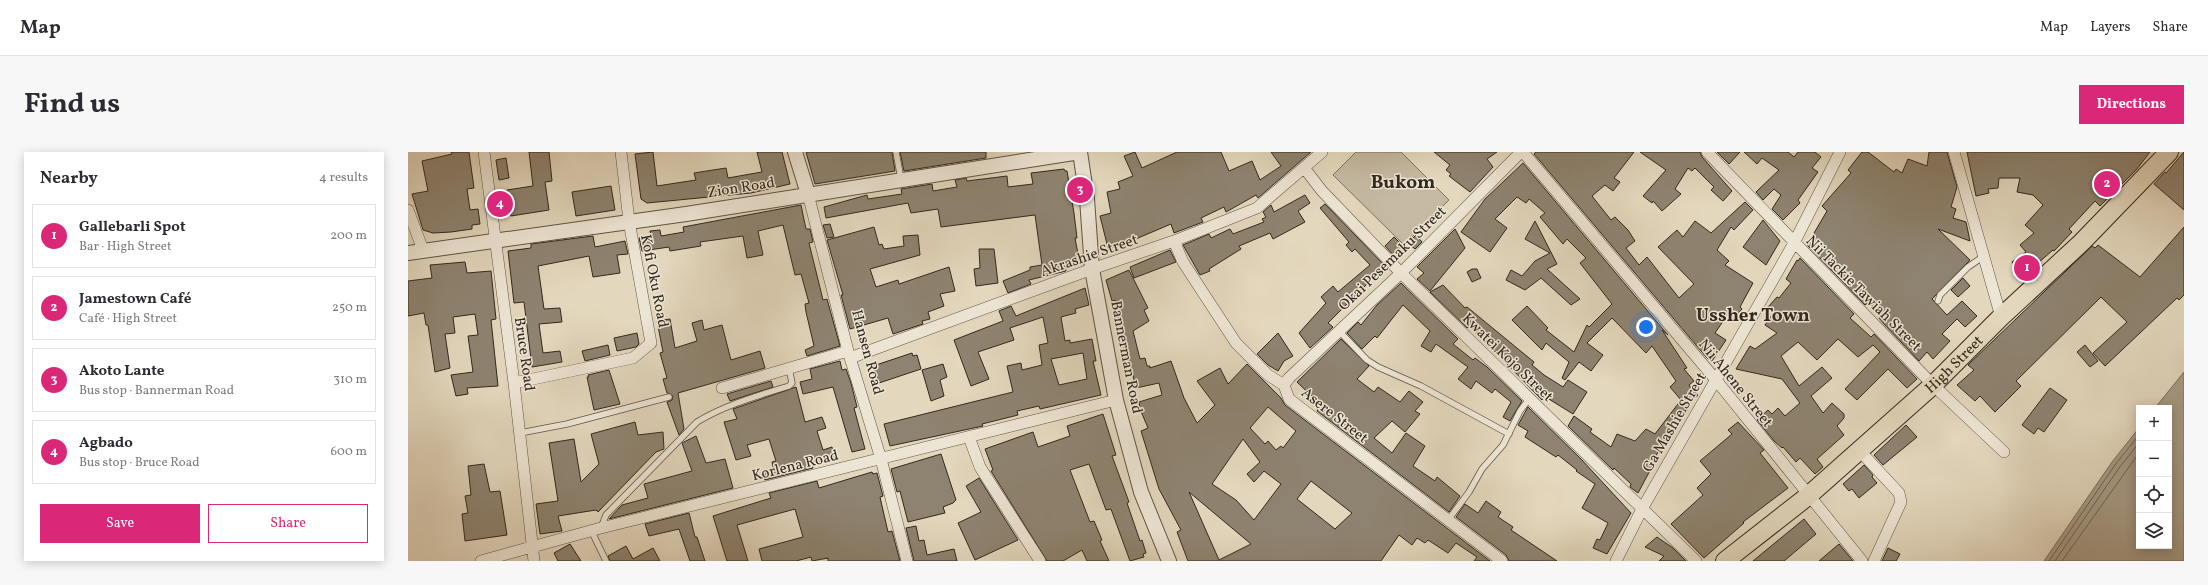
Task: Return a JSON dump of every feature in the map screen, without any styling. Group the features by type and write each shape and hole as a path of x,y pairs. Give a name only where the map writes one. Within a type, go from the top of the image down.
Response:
{"main road":[{"name":"High Street","path":"1725,561 1808,496 1933,385 2001,317 2082,242 2169,152"}],"street":[{"name":"Bruce Road","path":"484,152 494,239 514,383 534,561"},
{"name":"Kofi Oku Road","path":"514,383 628,359 652,343 629,221 621,152"},
{"name":"Hansen Road","path":"795,152 808,194 849,354 881,460 907,561"},
{"name":"Zion Road","path":"408,253 494,239 629,221 1080,152"},
{"name":"Bannerman Road","path":"1080,152 1087,199 1092,269 1116,400 1141,492 1166,560"},
{"name":"Akrashie Street","path":"722,388 788,368 849,354 1174,241 1257,208 1322,152"},
{"name":"Okai Pesemaku Street","path":"1284,385 1289,378 1401,273 1522,152"},
{"name":"Nii Ahene Street","path":"1522,152 1716,380 1808,496 1862,561"},
{"name":"Nii Tackie Tawiah Street","path":"1707,152 1933,385 2004,452"},
{"name":"Ga Mashie Street","path":"1616,561 1642,509 1794,243 1840,152"},
{"path":"1954,152 2001,317"},
{"name":"Kwatei Kojo Street","path":"1304,169 1401,273 1696,561"},
{"path":"408,210 423,250"},
{"name":"Asere Street","path":"1174,241 1183,262 1236,343 1268,375 1284,385 1286,393 1294,404 1502,561"},
{"name":"Korlena Road","path":"481,561 532,546 881,460 1116,400"},
{"path":"969,437 980,467 1040,561"},
{"path":"1860,451 1901,497 1874,561"}],"lane":[{"path":"896,152 901,179"},
{"path":"1938,301 1940,295 1948,287 1984,256"},
{"path":"1339,331 1367,360 1378,368 1421,386 1509,434"},
{"path":"606,561 597,530 606,515 697,422 710,414 738,402 789,386 792,383 788,368"},
{"path":"520,433 574,422 669,397"},
{"path":"1448,520 1470,492 1482,469 1509,434 1520,411 1529,399"}],"shaded area":[{"path":"1356,152 1401,152 1449,200 1404,245 1333,175"}],"water":[{"path":"2184,372 2184,561 2044,561 2112,462 2136,432 2136,549 2172,549 2172,405 2157,405"}],"building":[{"path":"451,152 469,152 474,188 467,189 470,210 478,209 480,224 472,225 472,229 433,233 423,230 412,194 428,191 422,161 452,154"},
{"path":"529,152 549,152 552,181 545,182 549,210 511,216 507,190 533,186"},
{"path":"653,152 657,186 696,180 694,173 726,168 728,178 762,172 757,152 782,152 790,184 751,193 647,203 641,199 635,154"},
{"path":"806,152 892,152 895,171 815,184"},
{"path":"900,152 986,152 986,158 904,171"},
{"path":"1135,152 1142,168 1177,152 1221,152 1229,171 1252,161 1260,180 1281,166 1271,152 1311,152 1258,198 1256,195 1226,212 1224,207 1201,218 1203,222 1174,233 1171,224 1124,244 1108,248 1100,216 1111,213 1107,192 1120,189 1118,182 1133,176 1124,156"},
{"path":"1434,152 1497,152 1487,159 1493,167 1470,192 1449,176 1451,174 1446,170 1450,165"},
{"path":"1536,152 1634,152 1614,178 1620,182 1613,191 1605,185 1592,196 1611,220 1615,217 1628,230 1635,241 1626,248 1639,265 1647,257 1679,298 1694,284 1658,247 1677,230 1683,237 1695,221 1711,233 1745,202 1753,210 1734,230 1731,227 1717,250 1729,261 1725,265 1753,283 1740,307 1742,309 1733,319 1728,314 1715,333 1726,340 1712,361 1707,358 1534,154"},
{"path":"1640,152 1700,152 1702,157 1732,191 1723,201 1711,190 1714,187 1695,168 1692,171 1688,168 1675,189 1681,194 1662,211 1653,201 1652,203 1643,196 1666,170"},
{"path":"1717,152 1740,152 1729,164"},
{"path":"1744,152 1788,152 1794,157 1798,152 1815,152 1821,157 1812,168 1818,172 1798,200 1800,203 1783,220 1772,209 1781,195 1774,189 1763,200 1756,192 1779,170 1762,158 1757,164"},
{"path":"1862,152 1868,152 1894,172 1896,169 1902,173 1908,159 1927,166 1929,152 1947,152 1957,187 1951,207 1956,209 1953,218 1966,222 1970,241 1938,229 1970,260 1932,299 1947,315 1962,301 1977,316 1965,327 1957,319 1942,334 1950,341 1933,359 1927,352 1919,361 1884,324 1879,318 1881,316 1868,303 1865,305 1807,245 1827,211 1822,206 1851,173 1848,170"},
{"path":"1967,152 2150,152 2137,169 2100,206 2095,201 2069,229 2072,232 2054,251 2053,250 2023,276 2012,262 2026,252 2020,245 2034,233 2025,225 2043,205 2033,195 2017,192 2020,178 1999,178 1998,188 1988,189 1989,193 1976,196"},
{"path":"2184,152 2184,210 2154,184 2165,172 2166,173"},
{"path":"506,158 509,178 499,180 496,160"},
{"path":"1523,163 1668,335 1662,330 1687,368 1684,369 1694,381 1689,385 1691,388 1694,384 1698,386 1695,392 1698,395 1691,401 1669,442 1666,439 1651,464 1653,465 1638,493 1630,487 1631,484 1614,468 1613,470 1568,426 1574,416 1592,429 1590,432 1611,447 1617,434 1635,441 1646,429 1655,434 1681,400 1670,387 1676,381 1652,346 1646,353 1612,318 1587,343 1603,355 1591,371 1579,362 1565,380 1562,378 1569,362 1546,343 1542,350 1512,320 1527,306 1548,328 1546,330 1574,352 1587,325 1589,327 1612,304 1580,263 1586,258 1567,239 1563,244 1540,217 1545,213 1529,199 1526,203 1517,197 1495,219 1507,228 1490,252 1461,232 1485,199"},
{"path":"1064,169 1067,171 1074,213 1077,238 1075,238 1079,259 1064,261 1066,271 1029,280 1031,284 1008,293 1003,281 1030,270 1030,267 1042,265 1035,215 941,227 938,209 911,213 908,203 826,218 824,207 867,195 868,199 902,194 901,189 932,184 933,191 957,187 955,180 966,178 967,181 1007,176 1008,187 1033,184 1031,173"},
{"path":"611,186 615,210 576,216 572,192"},
{"path":"1305,195 1310,203 1298,211 1305,222 1273,239 1270,233 1239,246 1241,249 1209,269 1210,271 1200,275 1183,245 1209,234 1211,238 1230,229 1233,234 1264,222 1262,219 1266,217 1263,212 1271,205 1274,212"},
{"path":"1325,204 1385,266 1328,323 1333,327 1310,348 1299,333 1326,303 1321,297 1333,286 1338,292 1370,265 1355,249 1352,252 1346,245 1349,242 1320,208"},
{"path":"801,205 806,229 810,229 813,242 809,243 823,300 827,299 840,346 807,356 805,350 814,346 805,304 809,303 801,274 795,275 783,225 758,231 763,255 747,258 743,236 700,242 701,246 670,251 669,247 642,251 639,238 651,236 650,231 660,230 661,236 684,232 683,227"},
{"path":"1763,220 1780,241 1766,265 1743,247"},
{"path":"1535,221 1557,264 1547,269 1580,299 1571,305 1541,278 1525,290 1506,280 1511,270 1522,276 1535,261 1550,253 1525,239"},
{"path":"830,224 834,237 827,238 823,225"},
{"path":"874,227 879,245 882,244 884,249 904,246 903,236 918,235 920,255 870,269 876,287 898,280 899,284 949,267 955,291 940,294 944,306 928,312 930,319 922,321 923,324 893,334 888,318 850,329 841,295 843,295 827,240"},
{"path":"2184,227 2184,295 2179,300 2177,298 2105,366 2093,353 2127,322 2101,297 2016,381 2021,386 1995,412 1980,396 1975,401 1957,385 1974,370 1968,365 2092,246 2095,248 2098,245 2140,277"},
{"path":"1455,229 1465,248 1430,291 1417,279 1424,273 1417,267"},
{"path":"1416,235 1422,242 1415,249 1408,243"},
{"path":"593,236 595,247 625,241 628,254 617,255 620,273 593,277 589,256 538,266 544,309 560,308 562,322 539,324 543,353 560,351 562,362 532,367 524,302 514,303 508,251 531,248 531,244"},
{"path":"1394,237 1406,249 1396,258 1385,246"},
{"path":"979,249 994,249 998,283 976,286 974,269 980,268"},
{"path":"1170,250 1176,262 1134,278 1130,267"},
{"path":"1800,258 1854,314 1850,318 1871,337 1874,334 1917,379 1907,388 1888,369 1857,400 1845,389 1880,352 1873,345 1858,357 1838,339 1817,360 1798,342 1781,356 1799,386 1822,367 1832,378 1811,396 1823,413 1832,403 1844,414 1844,418 1837,426 1844,435 1817,459 1823,467 1815,474 1800,458 1796,462 1783,447 1782,448 1774,441 1757,420 1768,410 1772,414 1778,408 1785,416 1800,403 1782,379 1736,369 1750,346 1755,349 1777,333 1765,325 1774,312 1768,307 1777,297 1779,298 1791,283 1786,279 1797,260 1798,261"},
{"path":"465,262 467,273 491,271 496,319 491,320 498,386 467,388 468,394 456,396 451,375 473,372 468,336 478,335 475,314 453,317 455,333 445,334 450,368 435,372 428,325 426,325 424,313 408,316 408,281 432,278 430,265"},
{"path":"1472,269 1477,269 1481,278 1472,282 1467,272"},
{"path":"1129,270 1148,308 1144,310 1149,321 1133,331 1140,359 1145,358 1147,366 1150,366 1150,368 1171,361 1184,398 1197,423 1215,405 1197,381 1220,368 1228,384 1247,364 1281,398 1285,405 1490,561 1474,561 1477,557 1456,543 1448,553 1428,540 1425,543 1417,538 1412,545 1399,535 1381,561 1188,561 1177,532 1181,530 1159,489 1141,431 1148,428 1140,409 1139,402 1162,395 1159,383 1136,388 1129,359 1126,360 1115,300 1112,301 1106,280","holes":["1268,407 1296,431 1283,448 1281,446 1276,450 1268,441 1265,444 1250,428","1243,439 1260,462 1247,474 1254,482 1264,471 1281,484 1254,520 1236,500 1212,484","1311,481 1352,513 1335,529 1297,499","1189,492 1251,544 1219,560"]},
{"path":"1963,278 1970,286 1958,297 1951,290"},
{"path":"1401,283 1458,339 1453,344 1473,360 1475,358 1487,367 1522,401 1510,421 1503,417 1511,402 1495,389 1492,393 1476,381 1471,389 1458,379 1468,367 1436,344 1431,352 1421,346 1430,331 1403,305 1377,338 1375,336 1362,349 1347,333 1358,322 1361,325 1377,305"},
{"path":"1443,285 1465,308 1467,307 1534,362 1532,365 1544,375 1563,387 1568,380 1587,392 1573,414 1544,396 1542,400 1470,326 1467,328 1430,292"},
{"path":"1085,288 1089,305 1075,309 1076,313 1061,317 1065,341 1070,340 1070,343 1092,339 1096,361 1093,361 1101,395 1040,409 1039,406 1017,411 1018,415 982,424 983,426 890,446 884,424 1013,392 1007,366 1021,363 1022,370 1042,365 1039,345 1048,343 1043,317 1010,328 1014,340 978,352 989,379 971,386 954,340 1003,321 999,311 1011,306 1016,316","holes":["1083,353 1087,379 1059,385 1051,359"]},
{"path":"670,319 675,348 697,341 692,323 702,320 704,330 722,325 731,360 760,351 765,368 678,393 684,429 679,435 667,402 672,400 673,396 667,393 663,379 667,378 660,353 663,352 657,321"},
{"path":"637,333 639,344 636,347 617,351 614,338"},
{"path":"1278,333 1293,356 1284,361 1278,371 1268,365 1257,354"},
{"path":"1341,339 1369,366 1357,379 1374,392 1378,387 1400,402 1409,391 1423,402 1415,411 1420,414 1405,432 1392,421 1374,438 1392,453 1406,433 1425,446 1413,466 1435,481 1437,477 1460,496 1449,512 1317,411 1321,405 1297,382"},
{"path":"608,345 610,355 585,361 582,351"},
{"path":"2085,345 2098,361 2090,367 2077,352"},
{"path":"912,353 913,356 917,355 921,369 879,383 873,366"},
{"path":"840,361 842,370 846,369 851,383 857,407 854,408 865,449 852,452 833,387 803,394 800,382 812,379 810,369"},
{"path":"943,364 947,377 940,380 944,396 931,401 922,370"},
{"path":"609,370 620,404 594,410 587,377 589,377 588,375"},
{"path":"771,381 773,387 730,401 727,394"},
{"path":"796,387 805,422 822,417 826,428 817,431 823,450 832,447 835,458 812,465 813,468 765,480 763,474 774,471 772,462 776,461 769,439 747,445 751,456 736,460 724,422 737,419 733,409"},
{"path":"2050,388 2067,400 2044,432 2038,428 2034,434 2022,425"},
{"path":"1528,407 1581,459 1631,513 1607,554 1593,548 1597,539 1600,540 1608,523 1582,508 1595,484 1576,471 1577,470 1558,455 1556,457 1525,437 1528,431 1518,425"},
{"path":"1103,414 1116,455 1112,456 1129,502 1127,503 1140,541 1142,540 1146,553 1143,554 1144,557 1130,561 1111,509 1106,510 1089,464 1070,470 1090,522 1094,521 1102,540 1100,541 1109,561 1087,561 1082,550 1063,561 1047,561 991,471 993,470 985,449 1033,432 1038,447 1070,436 1067,426"},
{"path":"635,422 638,435 663,432 664,449 656,452 598,512 596,510 558,516 562,531 540,534 536,504 558,501 549,443 574,439 581,482 599,464 591,434"},
{"path":"1738,422 1764,450 1760,453 1788,488 1743,522 1744,523 1704,558 1671,524 1703,495 1697,488 1711,474 1700,461 1732,434 1728,430"},
{"path":"1906,425 1917,437 1883,465 1874,455"},
{"path":"696,436 706,463 725,459 733,488 609,519 622,505 648,498 644,484 692,471 682,443"},
{"path":"941,454 956,500 953,503 943,507 945,513 908,522 900,491 897,492 891,469"},
{"path":"484,464 490,492 500,491 507,535 465,541 462,514 468,513 465,496 471,495 468,466"},
{"path":"1864,465 1873,475 1872,477 1877,483 1859,498 1852,489 1849,491 1843,484"},
{"path":"872,472 873,474 877,473 883,496 880,497 888,532 892,531 900,561 828,561 828,558 812,561 811,557 796,561 762,561 759,549 803,537 795,509 737,525 748,561 727,561 713,516 771,498 769,493 817,481 819,488"},
{"path":"979,478 1018,540 975,560 958,523 981,512 966,486"},
{"path":"1486,501 1501,512 1498,517 1513,527 1511,530 1557,561 1509,561 1506,555 1456,517 1465,504 1478,513"},
{"path":"689,513 695,537 697,537 705,561 690,561 679,529 649,536 645,524"},
{"path":"1804,519 1816,534 1784,561 1753,561"},
{"path":"916,526 919,541 924,540 927,555 954,549 957,561 914,561 906,528"},
{"path":"1657,537 1673,548 1686,561 1659,561 1664,556 1645,547"},
{"path":"570,544 581,561 558,561 554,553"},
{"path":"1839,544 1853,561 1819,561"},
{"path":"626,546 633,559 653,548 660,561 610,561 608,556"},
{"path":"1888,548 1900,554 1896,561 1882,561"}],"place":[{"name":"Jamestown Café","path":"2107,184"},
{"name":"Akoto Lante","path":"1080,190"},
{"name":"Agbado","path":"500,204"},
{"name":"Gallebarli Spot","path":"2027,268"}],"district":[{"name":"Bukom","path":"1403,181"},
{"name":"Ussher Town","path":"1753,314"}]}
